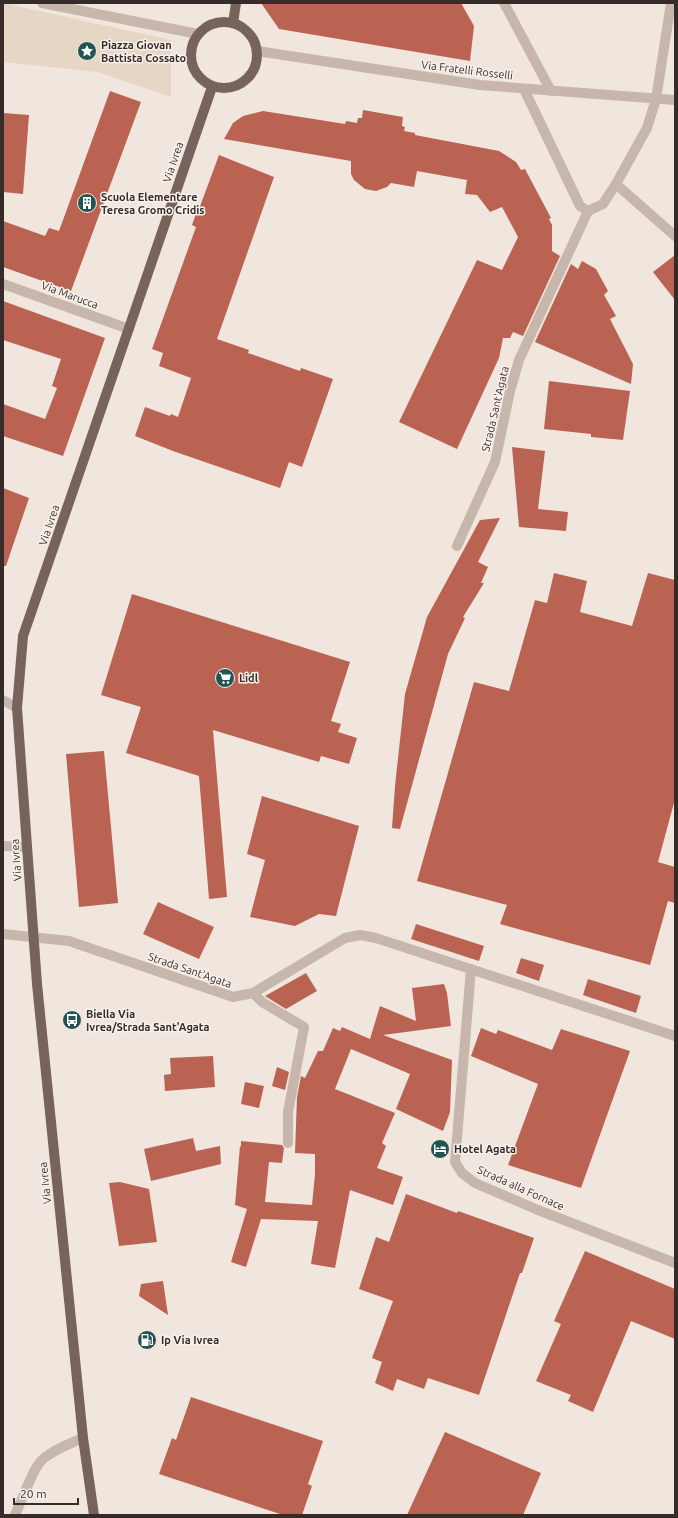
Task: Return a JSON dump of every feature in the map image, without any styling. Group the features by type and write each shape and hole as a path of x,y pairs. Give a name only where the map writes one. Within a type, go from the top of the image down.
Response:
{"main road":[{"path":"233,23 236,3"},
{"path":"216,23 233,23 242,26 255,41 257,62 253,73 245,82 235,87 223,89 212,87 197,75 192,66 190,55 192,44 198,34 206,27 216,23"},
{"name":"Via Ivrea","path":"94,1515 83,1438 39,1006 17,708 23,636 212,87"}],"street":[{"path":"42,3 198,34"},
{"path":"504,3 551,91"},
{"path":"524,89 580,206 588,211 603,204 616,184 647,128 656,99 672,3"},
{"name":"Via Fratelli Rosselli","path":"257,51 480,85 675,100"},
{"path":"616,184 675,236"},
{"name":"Strada Sant'Agata","path":"457,546 495,462 510,391 519,360 588,211"},
{"name":"Via Marucca","path":"3,284 129,329"},
{"path":"3,700 17,708"},
{"path":"3,846 27,847"},
{"name":"Strada Sant'Agata","path":"3,934 69,941 234,997 253,993 345,938 360,935 376,938 471,969"},
{"path":"471,969 675,1036"},
{"name":"Strada alla Fornace","path":"471,969 455,1162 462,1173 475,1183 538,1210 675,1263"},
{"path":"253,993 262,1002 304,1027 288,1112 288,1143"},
{"path":"15,1515 41,1460 62,1447 83,1438"}],"shaded area":[{"name":"Piazza Giovan Battista Cossato","path":"3,3 171,40 171,97 98,72 3,62"}],"building":[{"path":"261,3 461,3 474,26 470,61 279,29"},
{"name":"Scuola Elementare Teresa Gromo Cridis","path":"110,91 141,102 71,291 3,267 3,221 45,236 49,228 59,231"},
{"path":"363,110 403,117 402,126 405,127 404,131 415,133 415,135 499,151 516,162 521,170 525,169 551,218 549,219 552,225 552,251 560,256 523,336 513,332 510,338 503,338 499,358 457,449 399,422 477,260 502,270 518,237 502,207 490,212 477,195 465,194 467,180 417,171 414,187 391,183 387,187 376,191 365,189 354,180 351,174 351,161 224,139 233,123 243,116 263,111 345,124 346,121 357,123 358,118 362,118"},
{"path":"3,113 29,115 23,194 3,192"},
{"path":"219,155 274,177 217,339 249,350 248,353 300,371 301,368 333,379 302,467 289,462 280,488 173,451 135,436 145,407 170,416 171,414 178,417 191,378 159,366 163,353 152,349 196,227 192,225"},
{"path":"675,255 675,300 653,272"},
{"path":"582,261 596,269 608,291 604,295 616,316 610,319 633,364 631,384 535,342 571,264 578,269"},
{"path":"3,301 105,338 63,456 3,436 3,404 45,419 57,388 52,386 61,359 3,340"},
{"path":"549,381 630,391 623,440 591,437 591,434 544,429"},
{"path":"512,447 545,451 538,509 568,512 566,531 519,527"},
{"path":"3,488 29,498 6,566 3,566"},
{"path":"500,518 478,562 488,567 481,583 484,583 463,617 465,618 448,654 400,829 392,828 405,694 427,617 480,520"},
{"path":"554,573 587,581 580,612 632,626 648,573 675,580 675,799 658,862 675,867 675,903 668,901 650,965 500,924 507,905 417,881 474,682 509,691 535,600 547,603"},
{"name":"Lidl","path":"132,594 350,662 331,721 341,724 338,732 357,738 349,764 321,756 319,762 213,730 227,897 209,899 199,776 126,753 141,707 101,695"},
{"path":"104,751 118,903 79,907 66,754"},
{"path":"262,796 359,826 336,916 319,914 295,926 250,917 265,860 247,854"},
{"path":"158,902 214,927 199,959 143,934"},
{"path":"416,924 484,946 479,961 411,939"},
{"path":"521,958 544,965 539,981 516,973"},
{"path":"306,973 317,991 286,1009 265,996"},
{"path":"588,979 641,996 636,1013 583,995"},
{"path":"444,984 447,993 451,1026 383,1035 452,1060 450,1112 443,1131 396,1109 410,1074 351,1049 335,1089 395,1113 382,1143 386,1146 377,1168 403,1177 393,1205 350,1190 335,1268 311,1264 318,1221 261,1219 246,1267 231,1262 247,1209 235,1205 241,1141 282,1145 284,1148 282,1163 269,1162 265,1202 312,1205 315,1154 295,1153 297,1097 301,1076 305,1078 318,1051 323,1051 333,1028 340,1031 342,1027 370,1039 380,1006 416,1021 412,988"},
{"path":"481,1028 496,1034 498,1030 552,1050 561,1029 630,1051 581,1188 508,1165 538,1084 471,1056"},
{"path":"213,1056 215,1087 165,1091 164,1075 171,1074 170,1058"},
{"path":"277,1067 289,1072 285,1090 272,1086"},
{"path":"245,1082 264,1086 259,1108 241,1104"},
{"path":"193,1138 196,1151 220,1146 221,1164 151,1181 144,1149"},
{"path":"120,1182 149,1189 157,1242 119,1246 109,1183"},
{"path":"406,1194 457,1213 458,1211 534,1238 522,1273 520,1273 479,1395 428,1378 424,1389 397,1379 393,1391 375,1383 382,1362 372,1358 393,1301 359,1289 376,1237 389,1242"},
{"path":"585,1251 675,1289 675,1339 631,1321 593,1412 568,1401 571,1395 536,1381 561,1324 554,1321"},
{"path":"163,1281 168,1315 139,1296 141,1284"},
{"path":"191,1397 323,1441 308,1484 312,1486 302,1515 283,1515 159,1474 172,1438 176,1440"},
{"path":"445,1432 541,1473 523,1515 407,1515"}],"place":[{"name":"Piazza Giovan Battista Cossato","path":"87,51"},
{"name":"Scuola Elementare Teresa Gromo Cridis","path":"87,203"},
{"name":"Lidl","path":"225,678"},
{"name":"Biella Via Ivrea/Strada Sant'Agata","path":"72,1020"},
{"name":"Hotel Agata","path":"440,1149"},
{"name":"Ip Via Ivrea","path":"147,1340"}]}
